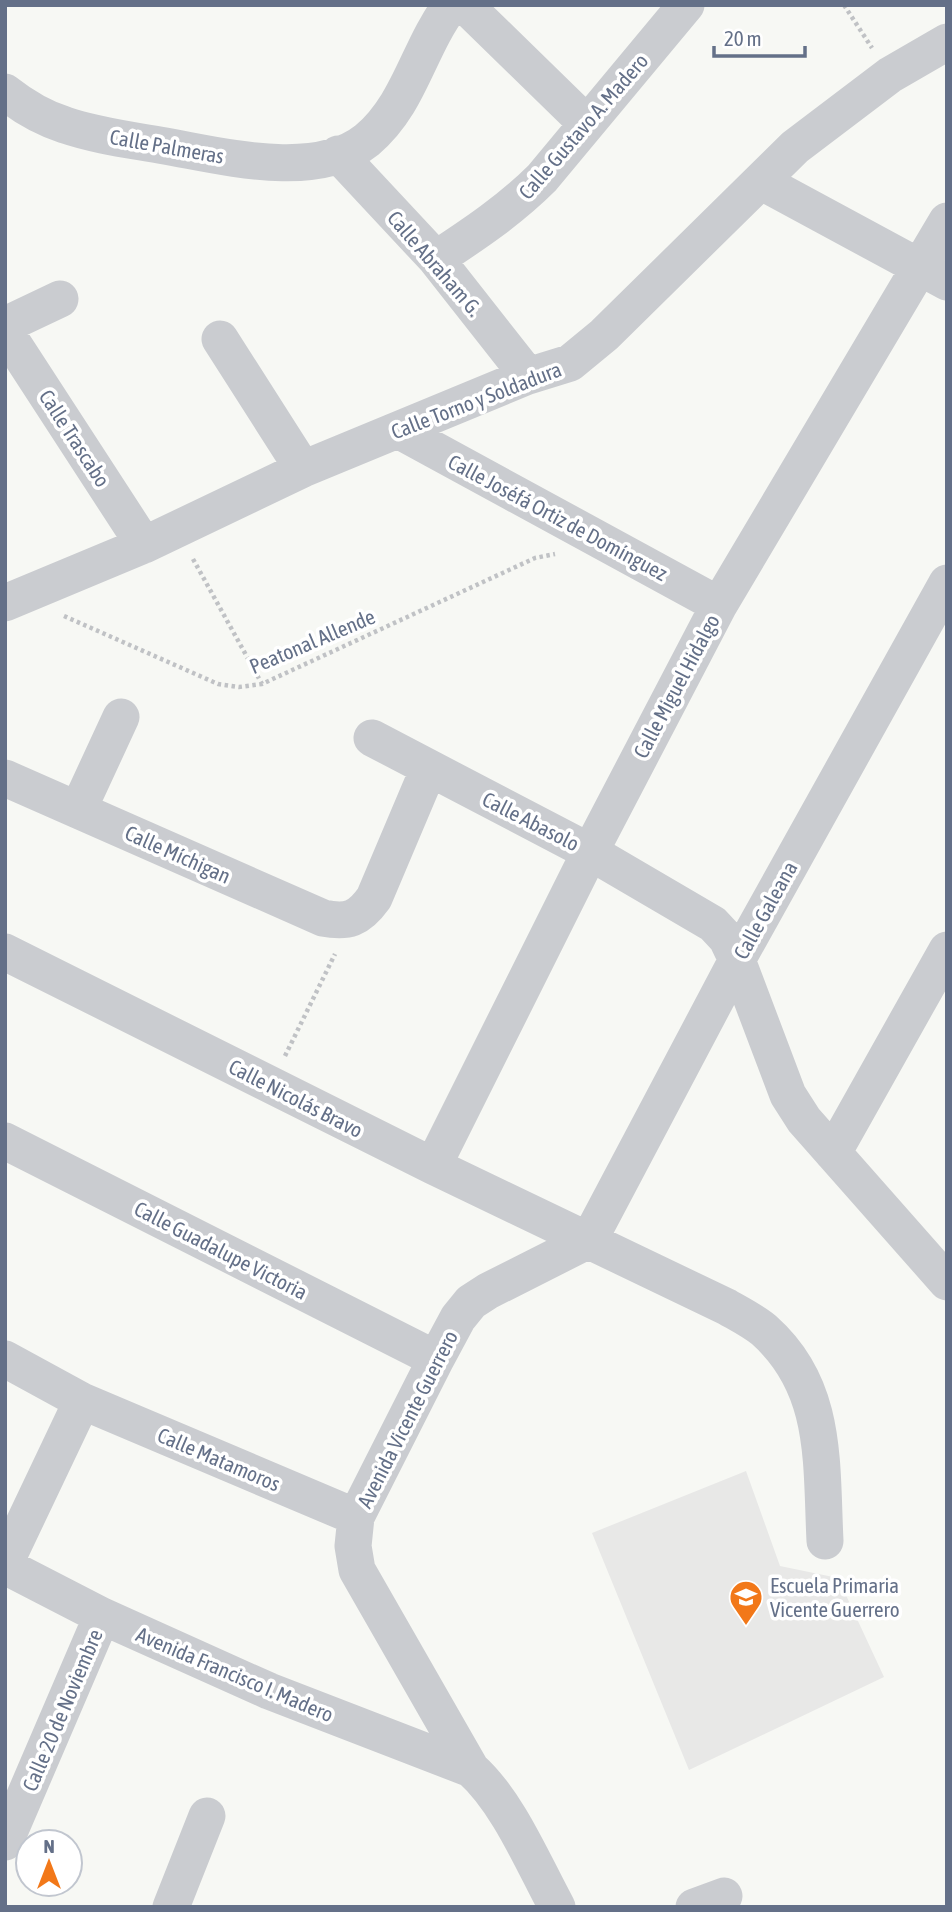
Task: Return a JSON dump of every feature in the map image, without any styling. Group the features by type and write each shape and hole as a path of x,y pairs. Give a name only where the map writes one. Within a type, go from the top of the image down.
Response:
{"street":[{"name":"Calle Gustavo A. Madero","path":"436,260 493,222 542,178 685,5"},
{"path":"442,10 586,123"},
{"name":"Calle Palmeras","path":"5,92 27,109 66,126 263,163 303,162 338,155 365,141 388,119 409,87 442,10"},
{"name":"Calle Torno y Soldadura","path":"13,600 144,545 303,469 528,376 570,363 795,148 890,75 947,42"},
{"name":"Calle Abraham G.","path":"338,155 436,260 528,376"},
{"path":"762,182 933,274"},
{"name":"Calle Miguel Hidalgo","path":"433,1166 590,852 719,605 933,274 947,221"},
{"path":"5,325 60,299"},
{"name":"Calle Trascabo","path":"5,331 144,545"},
{"path":"220,339 303,469"},
{"name":"Calle Joséfá Ortiz de Domínguez","path":"398,430 719,605"},
{"name":"Calle Galeana","path":"589,1240 737,960 947,583"},
{"path":"78,810 121,717"},
{"name":"Calle Abasolo","path":"372,738 590,852 713,924 727,939 737,960 788,1096 804,1120 947,1282"},
{"path":"352,919 364,912 374,898 429,768"},
{"name":"Calle Míchigan","path":"5,778 323,918 337,921 352,919"},
{"path":"833,1153 947,950"},
{"name":"Calle Nicolás Bravo","path":"5,952 433,1166 727,1307 763,1330 791,1360 811,1396 819,1430 825,1541"},
{"name":"Calle Guadalupe Victoria","path":"5,1141 436,1359"},
{"name":"Avenida Vicente Guerrero","path":"471,1769 357,1570 352,1546 356,1517 436,1359 458,1318 471,1302 589,1240"},
{"name":"Calle Matamoros","path":"5,1359 82,1401 356,1517"},
{"path":"5,1565 82,1401"},
{"name":"Avenida Francisco I. Madero","path":"5,1565 102,1616 269,1691 471,1769"},
{"name":"Calle 20 de Noviembre","path":"5,1842 102,1616"},
{"path":"471,1769 500,1802 557,1907"},
{"path":"171,1907 207,1816"}],"path":[{"path":"844,5 890,75"},
{"path":"177,530 262,684"},
{"name":"Peatonal Allende","path":"13,600 218,684 239,687 262,684 535,558 559,553"},
{"path":"271,1085 352,919"}],"shaded area":[{"name":"Escuela Primaria Vicente Guerrero","path":"746,1471 780,1566 838,1578 884,1677 689,1770 592,1533"}],"place":[{"name":"Escuela Primaria Vicente Guerrero","path":"746,1627"}]}
